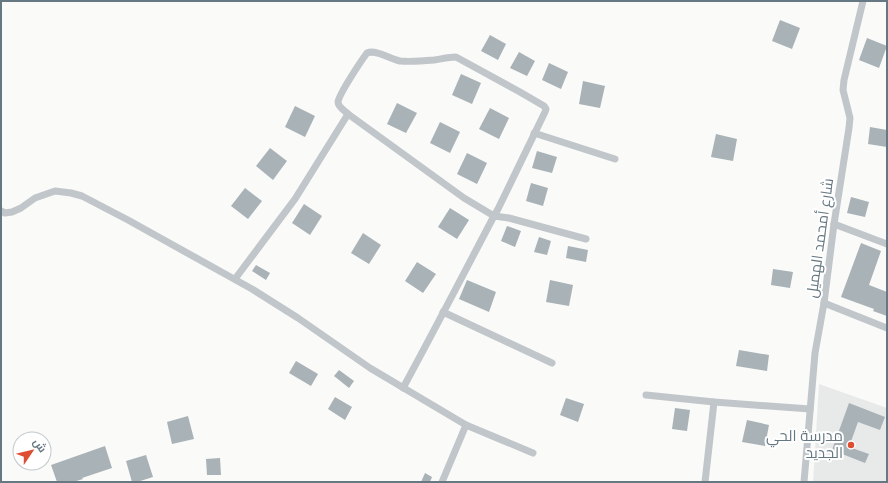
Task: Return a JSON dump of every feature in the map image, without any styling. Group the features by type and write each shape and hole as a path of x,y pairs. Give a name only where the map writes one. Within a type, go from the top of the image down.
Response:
{"street":[{"name":"شارع أمحمد الهميل","path":"804,482 815,353 824,303 850,118 843,90 844,80 863,1"},
{"path":"403,388 494,216 546,109 544,106 520,92 456,57 407,62 391,59 373,51 367,53 343,90 339,100 339,104 348,114 464,198 494,216 509,218 586,239"},
{"path":"235,279 295,199 348,114"},
{"path":"534,133 615,159"},
{"path":"1,211 6,213 12,212 21,208 35,198 55,191 82,196 252,289 298,318 370,368 466,425 533,453"},
{"path":"834,224 887,244"},
{"path":"824,303 887,328"},
{"path":"443,312 552,363"},
{"path":"646,394 714,402 810,409"},
{"path":"705,482 714,402"},
{"path":"442,482 466,425"}],"shaded area":[{"name":"مدرسة الحي الجديد","path":"819,384 887,408 887,482 813,482"}],"building":[{"path":"780,20 800,28 792,49 772,41"},
{"path":"490,35 506,44 498,60 481,51"},
{"path":"867,38 887,46 879,68 859,60"},
{"path":"519,52 535,61 527,76 510,68"},
{"path":"549,63 568,72 561,89 542,80"},
{"path":"461,74 481,83 472,104 452,95"},
{"path":"583,81 605,86 600,108 579,104"},
{"path":"397,103 417,113 406,133 387,124"},
{"path":"295,106 315,116 305,137 285,127"},
{"path":"490,108 509,118 499,139 479,129"},
{"path":"440,122 460,132 450,153 430,143"},
{"path":"870,127 887,130 887,147 868,144"},
{"path":"716,134 737,139 733,161 711,157"},
{"path":"270,148 287,161 273,180 256,166"},
{"path":"537,151 557,157 552,173 532,168"},
{"path":"467,153 487,163 477,184 457,174"},
{"path":"531,183 548,188 543,206 526,201"},
{"path":"245,188 262,201 248,219 231,206"},
{"path":"851,197 869,202 865,217 847,213"},
{"path":"304,204 322,216 310,235 292,223"},
{"path":"450,208 469,220 457,239 438,227"},
{"path":"507,226 521,231 515,247 501,241"},
{"path":"363,233 381,245 369,264 351,253"},
{"path":"539,237 551,241 547,255 534,252"},
{"path":"861,243 881,251 869,285 887,292 887,316 873,311 874,309 841,297"},
{"path":"568,246 588,250 586,262 566,258"},
{"path":"417,262 436,274 423,293 405,281"},
{"path":"256,265 270,273 266,280 252,271"},
{"path":"773,269 793,272 790,288 771,285"},
{"path":"467,280 496,292 489,312 459,299"},
{"path":"550,280 573,285 569,306 546,302"},
{"path":"739,350 769,355 767,371 736,366"},
{"path":"296,361 318,374 311,386 289,373"},
{"path":"339,370 354,381 349,388 334,376"},
{"path":"335,397 352,407 345,420 328,409"},
{"path":"566,398 584,404 578,422 560,415"},
{"name":"مدرسة الحي الجديد","path":"849,403 885,417 880,430 858,422 849,447 869,454 865,463 832,450"},
{"path":"675,408 690,410 687,431 672,429"},
{"path":"188,416 194,439 172,444 167,422"},
{"path":"747,420 769,425 765,446 742,442"},
{"path":"105,446 112,468 73,482 57,482 52,465"},
{"path":"146,455 153,477 132,482 126,461"},
{"path":"220,458 221,475 207,475 206,459"},
{"path":"425,473 432,477 430,482 421,482"}],"place":[{"name":"مدرسة الحي الجديد","path":"851,445"}]}
